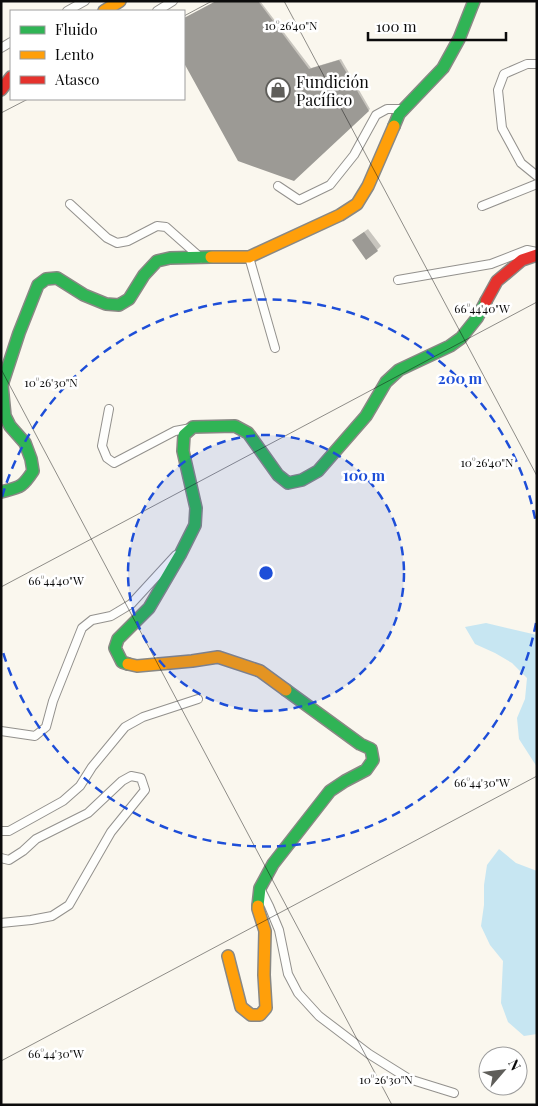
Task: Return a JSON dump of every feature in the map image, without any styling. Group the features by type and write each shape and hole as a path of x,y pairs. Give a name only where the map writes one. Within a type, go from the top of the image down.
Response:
{"street":[{"path":"69,10 84,1"},
{"path":"106,10 120,1"},
{"path":"159,10 173,1"},
{"path":"1,492 19,487 26,482 33,471 32,459 25,443 10,426 5,416 2,385 19,333 38,285 46,279 57,278 84,295 106,304 119,305 129,299 144,275 157,261 170,258 249,257 340,215 357,204 368,186 399,114 444,68 459,39 474,1"},
{"path":"537,64 527,64 504,74 498,90 502,128 521,163 537,176"},
{"path":"1,90 10,78"},
{"path":"278,186 299,200 330,185 354,155 376,115 387,109 404,109"},
{"path":"482,206 537,184"},
{"path":"70,204 107,238 117,243 128,241 157,226 166,227 201,258"},
{"path":"398,280 491,264 526,250 537,254"},
{"path":"108,409 102,446 107,458 114,462 175,431 193,427 236,426 248,433 278,475 288,483 302,480 318,471 366,416 386,382 399,370 450,346 461,338 477,318 498,281 522,260 537,254"},
{"path":"249,257 275,348"},
{"path":"193,427 184,435 183,450 196,508 195,525 149,608 118,639 115,648 122,662 137,666 218,657 260,672 360,744 371,749 373,760 366,770 330,791 273,864 260,888 258,909 265,932 264,975 266,1008 260,1015 251,1015 241,1007 228,956"},
{"path":"1,731 35,736 46,727 53,701 82,628 92,620 111,616 131,604 184,546"},
{"path":"1,831 10,831 63,801 80,786 92,767 125,727 143,717 198,699"},
{"path":"1,858 8,860 23,851 36,839 88,813 122,781 131,776 141,778 145,790 111,832 69,905 52,916 1,923"},
{"path":"260,888 279,930 288,974 298,992 319,1016 369,1054 409,1079 454,1093"}],"water":[{"path":"486,623 537,635 537,767 519,739 517,718 525,699 527,678 512,663 475,644 465,627"},
{"path":"499,849 516,863 537,871 537,1034 524,1036 508,1022 501,1003 503,961 490,945 481,926 487,865"}],"building":[{"name":"Fundición Pacífico","path":"216,1 258,1 309,69 339,60 369,111 294,181 238,161 185,65 185,17"},
{"path":"364,232 378,251 366,260 352,240"}],"traffic: fast":[{"path":"394,126 399,114 443,68 459,39 474,1"},
{"path":"1,492 20,486 33,471 25,443 10,426 5,416 2,385 19,333 38,285 46,279 57,278 84,295 106,304 119,305 129,299 144,275 157,261 170,258 211,257"},
{"path":"128,664 122,662 115,648 118,639 149,608 195,525 196,508 183,451 184,435 193,427 235,426 248,433 278,475 288,483 302,480 318,471 366,416 386,382 399,370 450,346 461,338 477,318 486,301"},
{"path":"258,906 260,888 273,864 330,791 366,770 373,760 371,749 360,744 286,690"}],"traffic: slow":[{"path":"106,10 120,1"},
{"path":"211,257 249,257 340,215 357,204 368,186 394,126"},
{"path":"128,664 137,666 218,657 260,671 286,690"},
{"path":"228,956 241,1007 251,1015 260,1015 266,1008 264,975 265,931 258,906"}],"traffic: jam":[{"path":"1,90 10,78"},
{"path":"486,301 497,281 522,260 537,255"}],"place":[{"name":"Fundición Pacífico","path":"278,90"}]}
